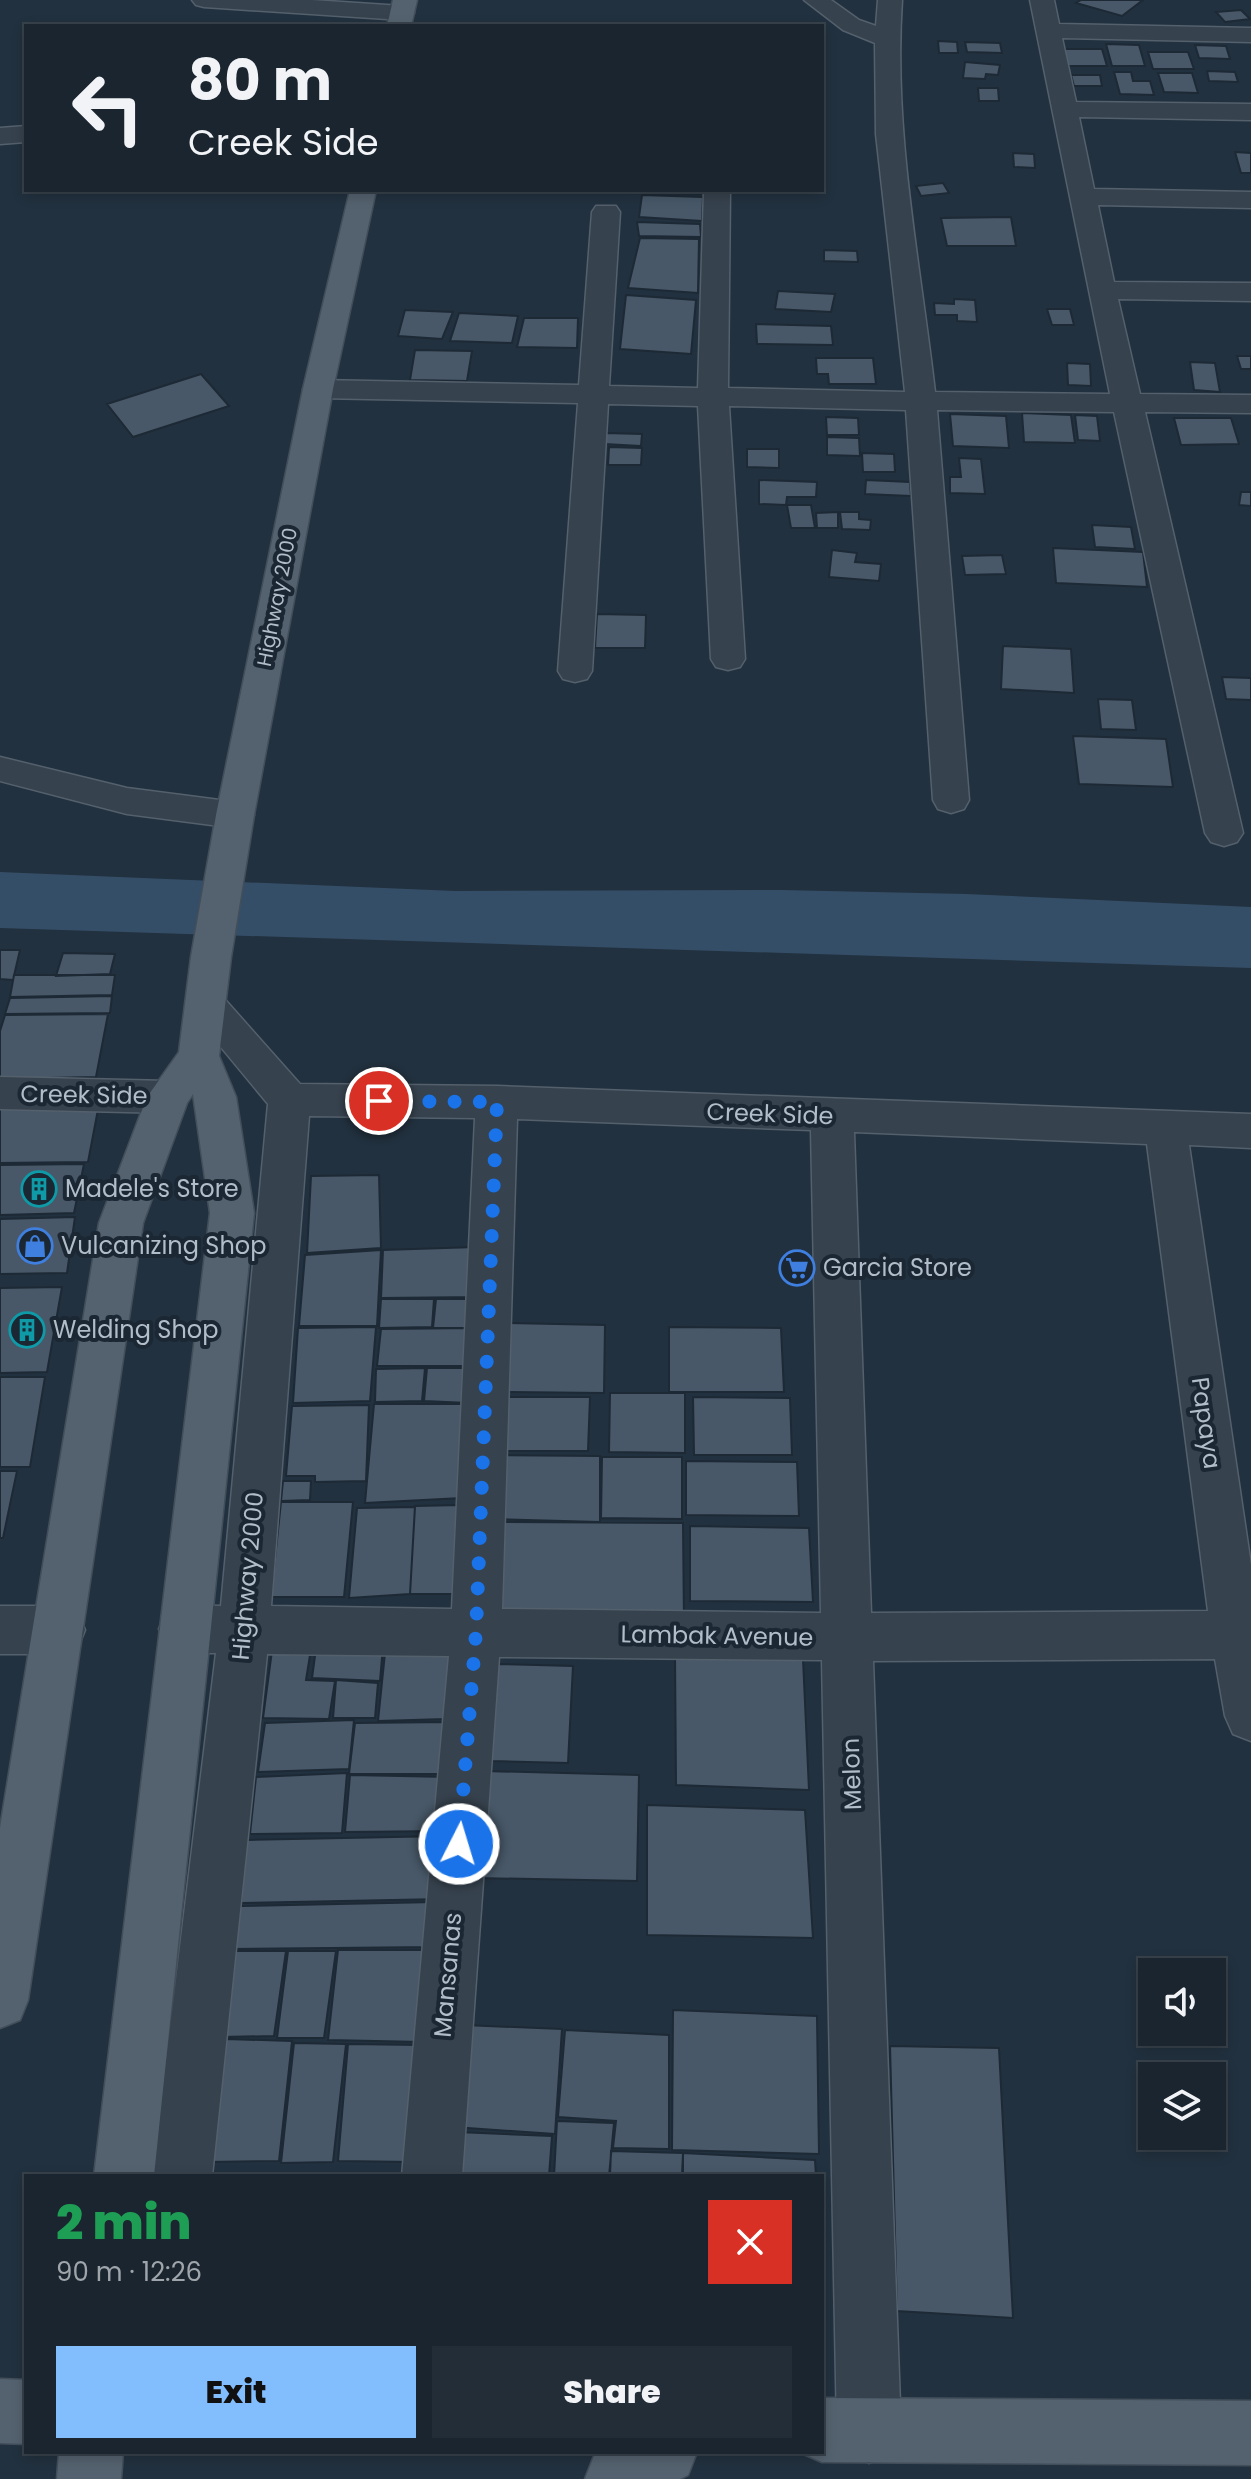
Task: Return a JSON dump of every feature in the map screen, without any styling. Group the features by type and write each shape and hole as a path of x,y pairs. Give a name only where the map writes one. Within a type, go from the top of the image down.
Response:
{"main road":[{"name":"Highway 2000","path":"0,2000 121,1223 168,1097 199,1056 211,957 235,815 318,389 363,192"},
{"path":"124,2174 232,1213 215,1097 199,1056"},
{"path":"0,2411 24,2412"},
{"path":"846,2430 1251,2433"},
{"path":"89,2479 91,2454"},
{"path":"617,2479 661,2454"}],"street":[{"path":"204,0 402,13"},
{"path":"816,0 851,25 886,39"},
{"path":"890,0 886,39 890,154 921,401 951,800"},
{"path":"1042,0 1102,290 1224,833"},
{"path":"1050,31 1251,35"},
{"path":"1065,109 1251,112"},
{"path":"0,136 24,134"},
{"path":"717,192 713,398 728,659"},
{"path":"1084,197 1251,200"},
{"path":"575,671 606,212"},
{"path":"1102,290 1251,292"},
{"path":"318,389 713,398 1251,404"},
{"path":"0,769 127,801 235,815"},
{"path":"207,1006 289,1100"},
{"name":"Creek Side","path":"0,1093 168,1097"},
{"name":"Creek Side","path":"289,1100 497,1102 1251,1131"},
{"name":"Highway 2000","path":"182,2174 244,1630 289,1100"},
{"name":"Mansanas","path":"432,2174 476,1632 497,1102"},
{"name":"Melon","path":"832,1117 848,1637 846,2430"},
{"name":"Papaya","path":"1166,1129 1243,1635 1251,1716"},
{"name":"Lambak Avenue","path":"184,1629 848,1637 1243,1635"},
{"path":"0,1630 60,1630"}],"water":[{"path":"0,872 455,891 781,890 966,894 1251,907 1251,968 0,928"}],"building":[{"path":"1081,0 1143,0 1122,16 1076,3"},
{"path":"1241,10 1250,19 1225,22 1216,12"},
{"path":"938,41 957,42 958,53 939,53"},
{"path":"965,42 1000,43 1002,53 967,52"},
{"path":"1106,44 1139,45 1145,66 1112,66"},
{"path":"1195,45 1226,46 1230,59 1199,58"},
{"path":"1061,49 1102,49 1107,66 1066,66"},
{"path":"1148,52 1188,52 1194,69 1153,69"},
{"path":"965,62 1000,65 998,75 986,74 985,79 963,78"},
{"path":"1207,71 1235,72 1238,82 1209,81"},
{"path":"1114,72 1131,72 1133,81 1150,81 1154,95 1120,94"},
{"path":"1158,73 1192,73 1198,93 1164,92"},
{"path":"1071,75 1100,75 1102,86 1074,86"},
{"path":"978,88 998,88 999,101 979,101"},
{"path":"1235,152 1251,153 1251,173 1241,173"},
{"path":"1013,153 1034,154 1035,168 1014,167"},
{"path":"943,183 949,193 921,196 916,186"},
{"path":"703,192 703,194 629,193"},
{"path":"642,195 703,197 702,221 639,217"},
{"path":"1011,217 1016,246 947,246 941,218"},
{"path":"637,222 700,224 701,237 639,236"},
{"path":"640,238 699,239 698,293 628,288"},
{"path":"824,250 857,251 858,262 824,261"},
{"path":"778,291 835,294 831,312 775,309"},
{"path":"626,295 696,300 691,354 620,349"},
{"path":"954,299 975,300 977,322 957,321 957,315 935,315 934,303 954,304"},
{"path":"1047,309 1070,309 1074,325 1052,325"},
{"path":"405,310 453,312 442,339 398,336"},
{"path":"459,313 518,316 512,343 450,341"},
{"path":"524,318 578,318 577,348 517,347"},
{"path":"756,324 831,326 833,345 757,344"},
{"path":"415,350 472,351 467,381 410,380"},
{"path":"1237,356 1251,356 1251,369 1241,369"},
{"path":"816,358 873,358 876,384 829,384 828,374 817,374"},
{"path":"1190,362 1215,363 1220,392 1194,390"},
{"path":"1067,363 1090,364 1091,386 1068,385"},
{"path":"201,374 229,406 133,437 107,404"},
{"path":"1022,413 1071,415 1075,443 1024,442"},
{"path":"950,414 1006,416 1009,448 953,446"},
{"path":"1075,415 1097,416 1100,441 1078,440"},
{"path":"826,417 858,418 859,435 827,435"},
{"path":"1174,418 1231,418 1239,444 1181,445"},
{"path":"605,433 642,434 641,446 604,444"},
{"path":"827,437 859,438 860,456 827,455"},
{"path":"609,447 642,448 641,465 608,465"},
{"path":"747,449 779,449 779,468 747,467"},
{"path":"862,453 894,454 895,472 863,472"},
{"path":"959,458 981,459 985,494 950,493 950,477 961,477"},
{"path":"759,480 817,482 816,497 787,497 786,505 759,504"},
{"path":"866,480 910,482 911,496 865,494"},
{"path":"1241,492 1251,492 1251,506 1239,505"},
{"path":"787,505 811,505 815,528 791,528"},
{"path":"838,512 838,528 817,528 816,513"},
{"path":"840,512 859,512 859,519 871,520 870,530 842,529"},
{"path":"1092,525 1131,527 1135,549 1095,547"},
{"path":"1053,548 1143,552 1147,587 1056,583"},
{"path":"832,550 857,553 855,562 881,564 879,581 829,577"},
{"path":"1002,555 1006,574 965,575 962,556"},
{"path":"597,614 646,615 645,648 595,648"},
{"path":"1003,646 1071,649 1074,693 1001,689"},
{"path":"1222,677 1251,678 1251,700 1226,699"},
{"path":"1098,699 1132,700 1136,730 1101,729"},
{"path":"1073,736 1166,739 1173,787 1079,784"},
{"path":"0,950 20,950 13,980 0,979"},
{"path":"63,953 115,954 110,974 56,976"},
{"path":"14,975 115,975 112,995 10,997"},
{"path":"112,996 110,1013 5,1014 10,998"},
{"path":"108,1014 96,1077 0,1079 0,1031 5,1015"},
{"path":"100,1099 88,1162 0,1163 0,1100"},
{"name":"Madele's Store","path":"84,1164 74,1213 0,1215 0,1165"},
{"path":"379,1175 381,1248 307,1253 311,1176"},
{"name":"Vulcanizing Shop","path":"75,1217 67,1273 0,1274 0,1219"},
{"path":"476,1247 480,1297 381,1298 383,1250"},
{"path":"381,1250 377,1326 299,1326 305,1255"},
{"name":"Welding Shop","path":"62,1287 47,1372 0,1373 0,1288"},
{"path":"381,1299 434,1299 432,1327 379,1328"},
{"path":"436,1299 479,1299 476,1328 433,1328"},
{"path":"505,1323 605,1325 604,1393 502,1392"},
{"path":"376,1327 370,1401 293,1403 298,1328"},
{"path":"669,1327 781,1328 784,1392 669,1392"},
{"path":"477,1328 472,1366 377,1366 381,1329"},
{"path":"425,1368 422,1401 375,1402 376,1369"},
{"path":"427,1368 472,1368 468,1403 424,1401"},
{"path":"0,1377 45,1377 30,1467 0,1467"},
{"path":"610,1393 685,1393 685,1453 609,1452"},
{"path":"498,1397 590,1397 588,1451 495,1451"},
{"path":"693,1397 790,1398 792,1455 694,1455"},
{"path":"374,1404 467,1404 462,1498 365,1503"},
{"path":"369,1405 366,1481 315,1482 315,1476 286,1476 292,1406"},
{"path":"491,1455 600,1456 600,1522 489,1519"},
{"path":"602,1457 682,1457 682,1519 601,1518"},
{"path":"686,1461 797,1462 799,1516 686,1515"},
{"path":"0,1471 17,1471 3,1538 0,1538"},
{"path":"283,1481 311,1481 310,1500 281,1501"},
{"path":"281,1502 353,1502 344,1597 271,1597"},
{"path":"461,1505 457,1594 410,1594 415,1506"},
{"path":"415,1507 410,1594 349,1598 357,1508"},
{"path":"493,1522 683,1523 684,1621 488,1620"},
{"path":"690,1526 809,1528 813,1602 690,1601"},
{"path":"317,1641 383,1646 380,1681 312,1678"},
{"path":"273,1643 312,1643 306,1680 335,1681 329,1719 263,1718"},
{"path":"385,1653 451,1655 446,1719 378,1721"},
{"path":"675,1655 803,1659 809,1790 676,1785"},
{"path":"498,1664 573,1666 568,1763 491,1761"},
{"path":"336,1680 378,1683 375,1718 333,1718"},
{"path":"354,1720 349,1769 258,1772 265,1723"},
{"path":"450,1722 449,1774 349,1774 355,1723"},
{"path":"484,1771 639,1775 637,1881 476,1878"},
{"path":"347,1773 342,1833 250,1834 256,1777"},
{"path":"350,1775 450,1777 446,1831 345,1832"},
{"path":"647,1805 805,1810 813,1938 647,1935"},
{"path":"446,1836 443,1899 241,1903 246,1840"},
{"path":"436,1902 434,1947 233,1949 239,1906"},
{"path":"338,1950 430,1950 422,2042 328,2040"},
{"path":"233,1951 286,1951 274,2036 221,2037"},
{"path":"288,1951 336,1951 324,2038 277,2038"},
{"path":"673,2010 817,2016 819,2154 672,2150"},
{"path":"464,2025 562,2029 555,2134 453,2127"},
{"path":"565,2030 669,2035 669,2149 613,2148 616,2121 558,2117"},
{"path":"226,2039 292,2041 279,2161 207,2162"},
{"path":"294,2043 346,2044 333,2162 281,2163"},
{"path":"348,2044 420,2045 412,2162 338,2161"},
{"path":"890,2046 999,2048 1013,2318 897,2311"},
{"path":"557,2121 614,2123 609,2174 554,2174"},
{"path":"457,2132 552,2136 549,2174 452,2174"},
{"path":"611,2151 683,2153 682,2174 610,2174"},
{"path":"683,2153 815,2160 816,2174 683,2174"}],"place":[{"name":"Madele's Store","path":"39,1189"},
{"name":"Vulcanizing Shop","path":"35,1246"},
{"name":"Garcia Store","path":"797,1268"},
{"name":"Welding Shop","path":"27,1330"}],"route":[{"path":"379,1101 497,1102 476,1632 459,1844"}]}
